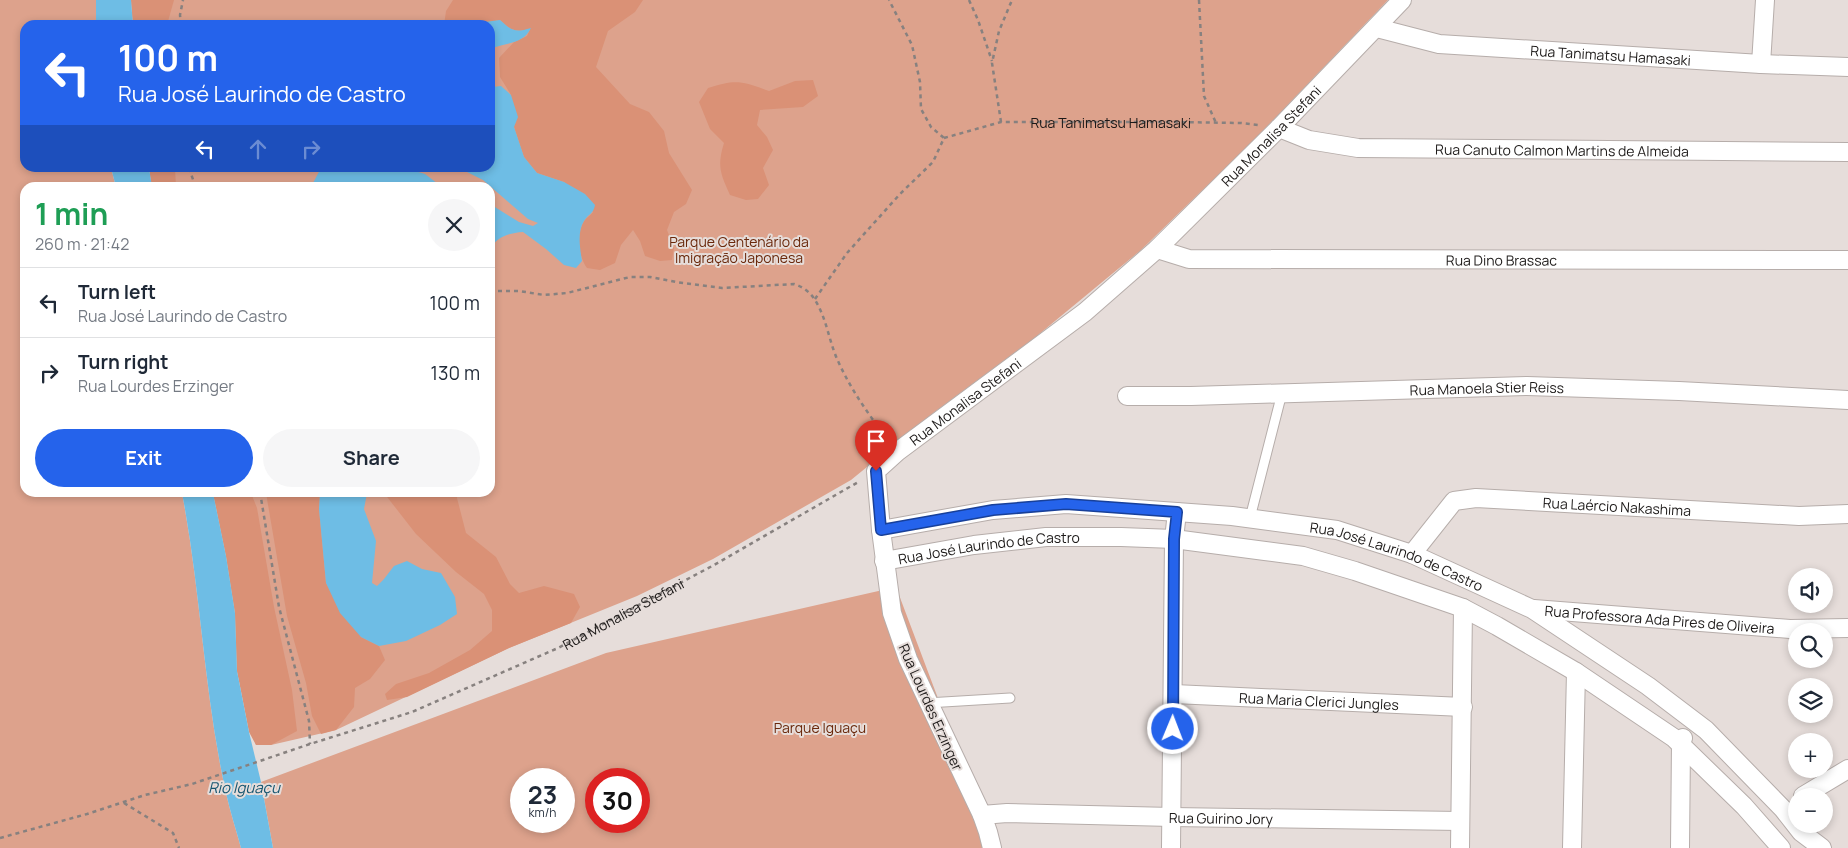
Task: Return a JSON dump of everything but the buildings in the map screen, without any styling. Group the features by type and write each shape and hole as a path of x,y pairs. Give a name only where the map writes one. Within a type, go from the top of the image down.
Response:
{"street":[{"name":"Rua Monalisa Stefani","path":"876,471 896,452 1085,312 1157,249 1279,128 1402,0"},
{"path":"1761,64 1765,0"},
{"name":"Rua Tanimatsu Hamasaki","path":"1377,28 1438,44 1761,64 1848,67"},
{"name":"Rua Canuto Calmon Martins de Almeida","path":"1279,128 1309,140 1358,148 1848,152"},
{"name":"Rua Dino Brassac","path":"1157,249 1189,259 1848,260"},
{"name":"Rua Manoela Stier Reiss","path":"1127,396 1282,394 1527,386 1679,391 1848,400"},
{"name":"Rua Lourdes Erzinger","path":"876,471 884,561 892,613 908,659 927,703 982,815 992,848"},
{"name":"Rua Laércio Nakashima","path":"1412,554 1454,501 1476,498 1798,516 1848,514"},
{"name":"Rua José Laurindo de Castro","path":"881,530 993,510 1066,504 1250,518 1337,530 1412,554 1532,609 1648,686 1706,730 1788,803"},
{"path":"1171,848 1174,694 1174,539 1177,512"},
{"name":"Rua José Laurindo de Castro","path":"884,561 974,545 1046,536 1174,539 1303,556 1372,576 1464,608 1576,672 1631,708 1681,744 1744,806 1781,848"},
{"path":"1460,848 1464,608"},
{"name":"Rua Professora Ada Pires de Oliveira","path":"1532,609 1790,629 1848,628"},
{"path":"1572,848 1576,672"},
{"name":"Rua Maria Clerici Jungles","path":"1174,694 1463,707"},
{"path":"1680,848 1681,744 1691,719"},
{"path":"1816,788 1848,769"},
{"name":"Rua Guirino Jory","path":"982,815 1008,813 1460,821"},
{"name":"Rua José Laurindo de Castro","path":"1802,833 1822,848"}],"lane":[{"path":"1250,518 1282,394"},
{"path":"927,703 1010,698"}],"path":[{"path":"181,20 183,0"},
{"path":"815,299 847,253 900,194 933,162 944,138 931,128 921,110 920,82 912,45 889,0"},
{"path":"969,0 978,20 992,63 1001,122"},
{"path":"992,63 999,30 1012,0"},
{"path":"1199,0 1204,96 1216,123"},
{"name":"Rua Tanimatsu Hamasaki","path":"944,138 1001,122 1241,123 1279,128"},
{"path":"495,291 518,291 544,295 567,293 630,277 650,277 722,288 794,284 804,288 815,299 825,321 838,361 856,395 896,452"},
{"name":"Rua Monalisa Stefani","path":"0,838 192,784 412,712 558,648 714,565 876,471"},
{"path":"261,497 280,607 309,721 310,744"},
{"path":"123,803 174,834 179,848"}],"green space":[{"path":"0,0 96,0 96,20 20,20 20,172 112,172 115,182 20,182 20,497 183,497 219,756 241,848 0,848"},
{"name":"Parque Centenário da Imigração Japonesa","path":"131,0 1388,0 1257,137 1141,250 1032,340 932,414 851,480 713,559 637,596 509,648 336,730 271,745 256,745 237,671 235,613 214,497 495,497 495,182 151,182 150,172 495,172 495,20 133,20"},
{"name":"Parque Iguaçu","path":"896,587 979,807 989,848 273,848 261,782 606,653"}],"shaded area":[{"path":"131,0 174,0 168,20 133,20"},
{"path":"453,0 643,0 635,12 608,31 596,67 630,104 649,112 664,131 669,153 692,190 686,204 674,212 667,230 674,248 672,260 660,261 645,256 640,241 633,230 621,245 615,263 600,270 587,268 580,251 579,238 581,226 593,212 564,182 537,173 524,157 514,127 511,95 500,77 499,58 514,42 527,36 530,29 514,30 500,20 445,20 446,11"},
{"path":"813,80 818,96 803,107 760,110 757,125 767,137 773,150 763,168 769,185 758,199 746,200 730,195 720,164 724,143 710,129 699,102 708,88 739,82 769,91 795,81"},
{"path":"150,172 175,172 176,182 151,182"},
{"path":"214,497 253,497 257,508 274,607 292,690 297,731 271,745 256,745 249,732 237,671 235,613"},
{"path":"267,497 320,497 319,509 326,583 361,637 379,646 385,660 370,679 355,688 354,707 336,730 321,734 312,716 306,683 287,616"},
{"path":"387,497 457,497 466,533 496,557 510,584 519,593 544,586 574,594 580,607 571,623 509,648 407,697 387,700 385,694 396,684 429,673 470,650 492,631 492,610 484,594 456,572 416,534"}],"water":[{"path":"96,0 131,0 133,20 96,20"},
{"path":"500,20 508,27 517,31 531,28 528,33 518,40 495,47 495,21"},
{"path":"501,86 511,95 518,117 514,127 524,157 537,173 564,182 585,194 595,205 580,230 582,261 576,268 564,265 523,232 512,233 495,242 495,207 519,222 533,226 538,223 528,219 495,190 495,182 485,182 467,172 495,172 495,87"},
{"path":"112,172 150,172 151,182 115,182"},
{"path":"319,172 418,172 425,174 435,182 314,182"},
{"name":"Rio Iguaçu","path":"183,497 214,497 235,613 237,671 273,848 241,848 229,807 207,681"},
{"path":"320,497 366,497 364,509 376,541 372,583 377,586 394,566 407,561 422,569 441,573 455,597 457,614 440,625 406,641 379,646 361,637 340,613 326,583 319,509"}],"route":[{"path":"876,471 881,530 993,510 1066,504 1177,512 1174,539 1173,729"}]}
